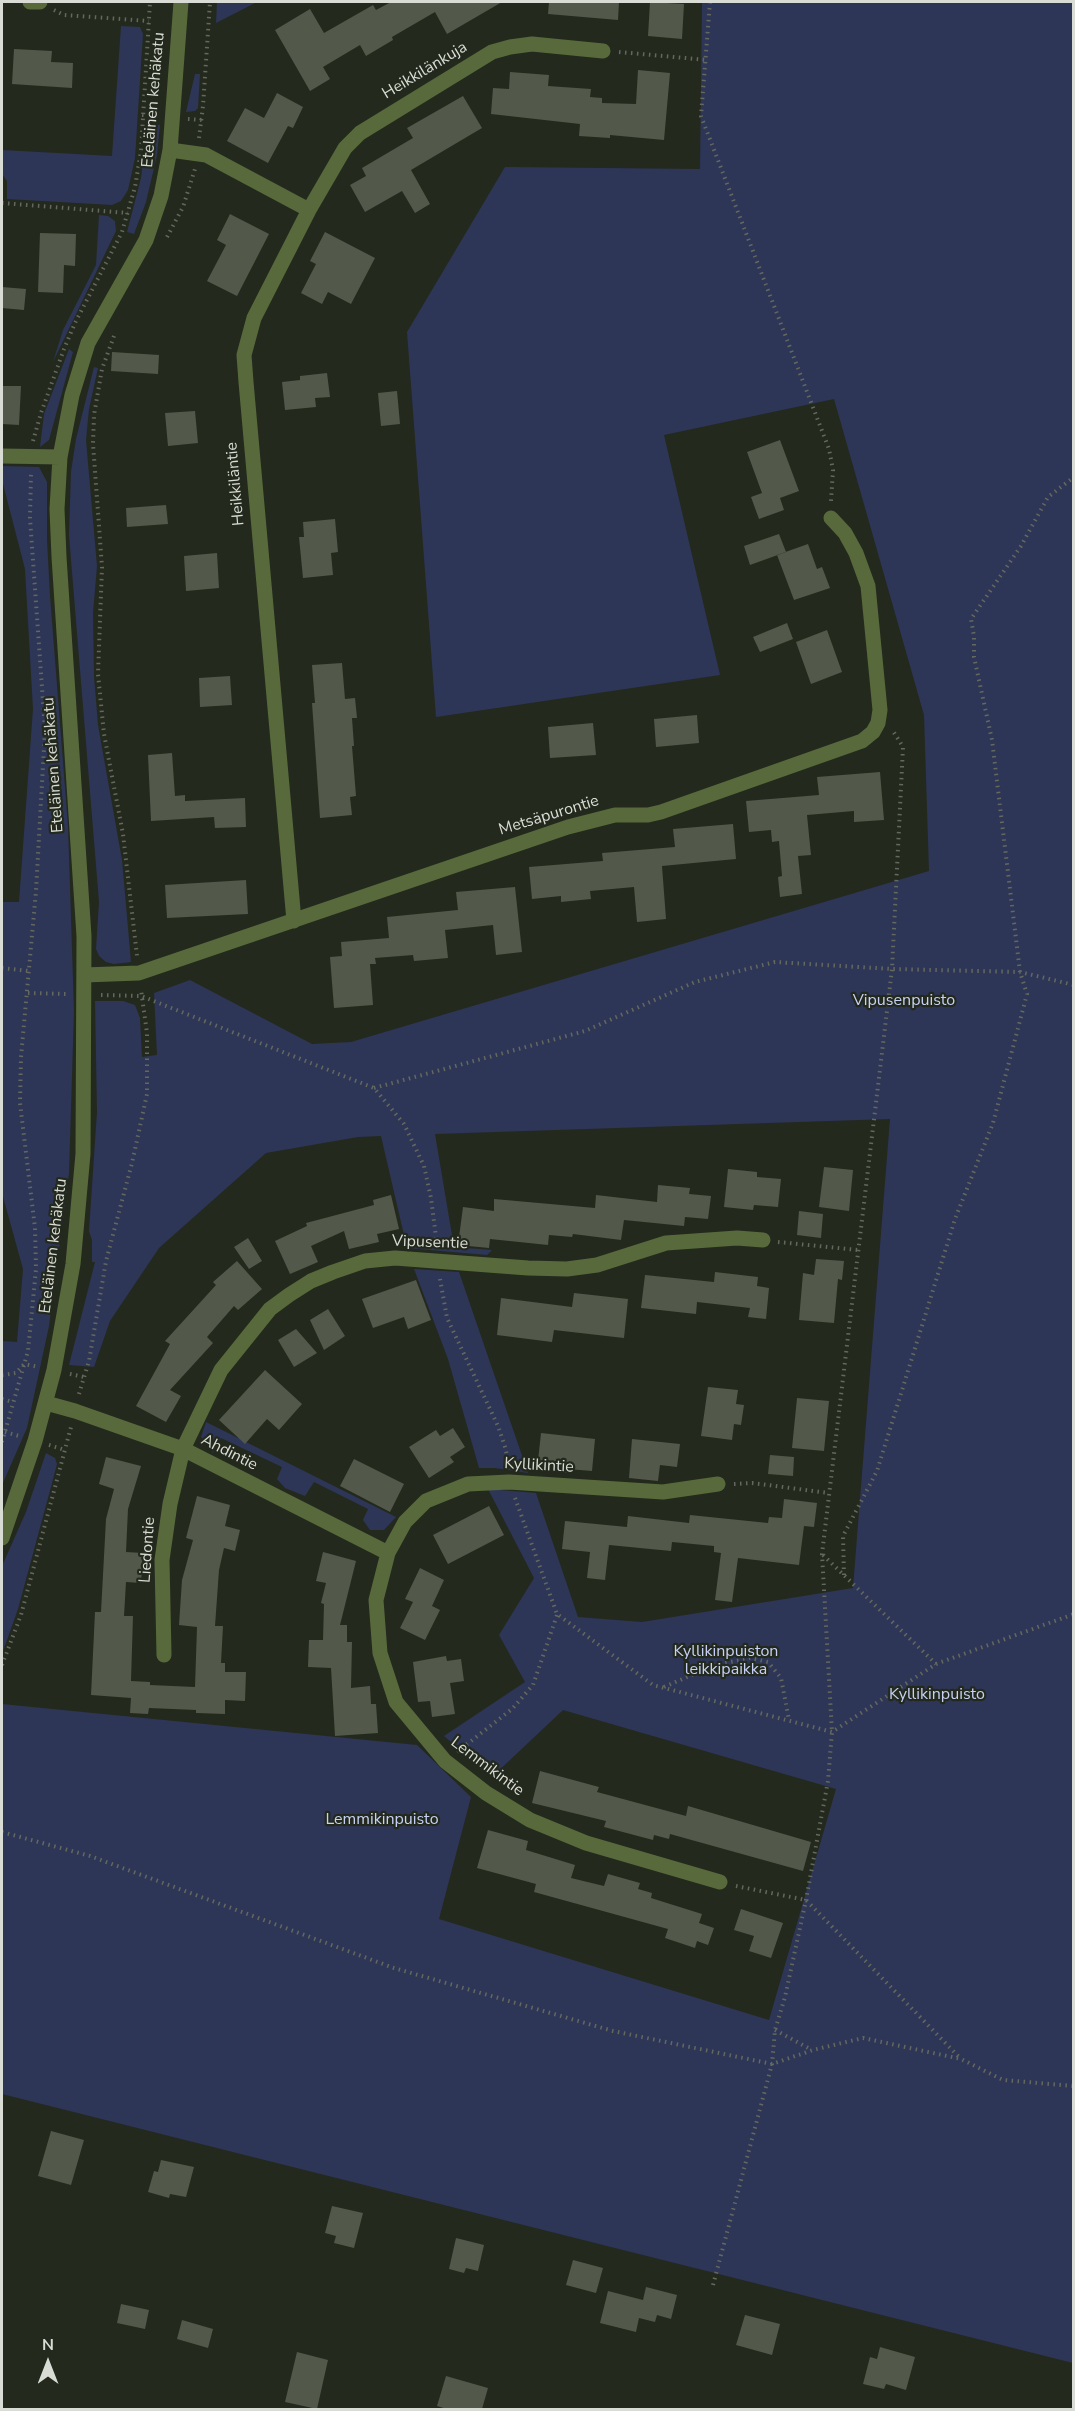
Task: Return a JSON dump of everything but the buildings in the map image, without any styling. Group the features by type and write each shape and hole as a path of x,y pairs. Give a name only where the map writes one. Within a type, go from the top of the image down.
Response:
{"street":[{"path":"30,2 40,2"},
{"name":"Eteläinen kehäkatu","path":"2,1538 46,1403 54,1370 74,1253 83,1154 84,936 59,557 57,509 60,457 72,395 88,343 146,240 161,196 170,150 181,2"},
{"name":"Heikkilänkuja","path":"309,210 345,148 360,134 492,52 532,44 603,51"},
{"path":"170,150 206,155 309,210"},
{"name":"Heikkiläntie","path":"294,921 244,355 254,318 309,210"},
{"path":"2,456 60,457"},
{"path":"831,518 845,533 856,553 868,586 880,710"},
{"name":"Metsäpurontie","path":"84,975 139,973 568,827 615,815 648,815 662,812 862,741 873,732 878,723 880,710"},
{"name":"Vipusentie","path":"183,1449 221,1370 270,1309 311,1281 365,1261 395,1258 438,1259 528,1268 567,1269 597,1265 666,1243 737,1238 763,1240"},
{"name":"Ahdintie","path":"46,1403 183,1449 388,1553"},
{"name":"Liedontie","path":"164,1655 162,1560 170,1504 183,1449"},
{"name":"Kyllikintie","path":"388,1553 405,1522 426,1501 468,1484 509,1482 663,1492 718,1484"},
{"name":"Lemmikintie","path":"388,1553 376,1600 381,1653 396,1702 445,1761 486,1793 530,1820 586,1843 720,1882"}],"path":[{"path":"40,2 64,15 149,21"},
{"path":"162,247 183,207 193,178 203,113 210,2"},
{"path":"710,2 701,116 830,448 833,470 831,518"},
{"path":"603,51 707,60"},
{"path":"2,203 128,213"},
{"path":"2,1665 21,1615 89,1360 106,1261 147,1094 147,1033 123,834 104,734 98,674 102,567 93,444 94,415 107,352 119,327"},
{"path":"844,1575 843,1536 877,1471 955,1219 993,1123 1027,994 1020,972 992,740 974,657 971,619 1021,546 1048,497 1074,477"},
{"path":"713,2286 772,2064 775,2030 785,1997 806,1900 828,1781 832,1732 822,1554 892,969 903,747 880,710"},
{"path":"374,1088 585,1031 695,982 775,962 892,969 1020,972 1074,985"},
{"path":"2,968 29,971"},
{"path":"141,996 374,1088 404,1124 424,1166 435,1223 447,1318 498,1426 506,1450 509,1482 557,1614 653,1685 832,1732 936,1664 1074,1614"},
{"path":"763,1240 858,1250"},
{"path":"2,1375 16,1373 24,1364"},
{"path":"2,1399 14,1402"},
{"path":"718,1484 752,1483 829,1493"},
{"path":"822,1554 936,1664"},
{"path":"445,1761 512,1708 533,1685 557,1614"},
{"path":"663,1688 715,1665 750,1658 768,1662 781,1678 789,1720"},
{"path":"2,1832 90,1856 394,1968 613,2031 772,2064 813,2050 863,2038 961,2059 1003,2080 1074,2086"},
{"path":"720,1882 806,1900 961,2059"},
{"path":"775,2030 813,2050"}],"green space":[{"path":"217,2 257,2 216,23"},
{"path":"702,2 1073,2 1073,2363 2,2094 2,1704 417,1745 471,1797 439,1919 769,2020 836,1789 563,1710 492,1777 444,1736 525,1682 499,1635 534,1578 488,1489 536,1493 578,1617 642,1622 853,1588 890,1119 435,1134 454,1247 492,1250 487,1255 407,1248 381,1136 358,1137 266,1153 159,1248 110,1321 94,1367 69,1365 95,1262 92,1262 92,1240 89,1231 97,1112 95,1001 123,1001 135,1005 140,1018 142,1057 157,1055 154,993 190,980 312,1044 351,1042 929,871 924,715 834,399 664,435 720,675 436,717 407,332 505,167 700,169"},
{"path":"121,26 140,27 143,34 135,158 128,190 121,201 112,205 7,199 7,181 2,174 2,150 112,156"},
{"path":"195,74 200,74 198,108 195,111 186,112"},
{"path":"160,125 157,155 146,202 134,234 127,232 141,178 147,126"},
{"path":"99,215 108,216 115,221 116,231 53,362 63,330 96,265"},
{"path":"69,349 73,352 49,440 40,447 44,414"},
{"path":"94,367 98,368 89,409 86,440 97,566 93,613 94,676 98,725 122,860 131,962 114,964 106,962 99,956 96,949 99,902 69,535 71,472 76,439"},
{"path":"2,466 39,467 47,482 50,596 68,826 74,1011 69,1173 49,1326 27,1428 2,1485 2,1341 17,1342 23,1269 2,1193 2,902 19,902 33,709 25,569 2,480"},
{"path":"414,1269 459,1272 528,1473 479,1468 448,1359"},
{"path":"206,1422 396,1517 384,1530 370,1530 363,1520 368,1509 314,1482 305,1496 285,1488 277,1479 282,1467 221,1438 213,1453 201,1437"},
{"path":"46,1453 55,1458 57,1464 18,1609 2,1654 2,1566 26,1512"}],"park label":[{"name":"Vipusenpuisto","path":"904,1001"},
{"name":"Kyllikinpuiston leikkipaikka","path":"726,1661"},
{"name":"Kyllikinpuisto","path":"937,1695"},
{"name":"Lemmikinpuisto","path":"382,1820"}]}
